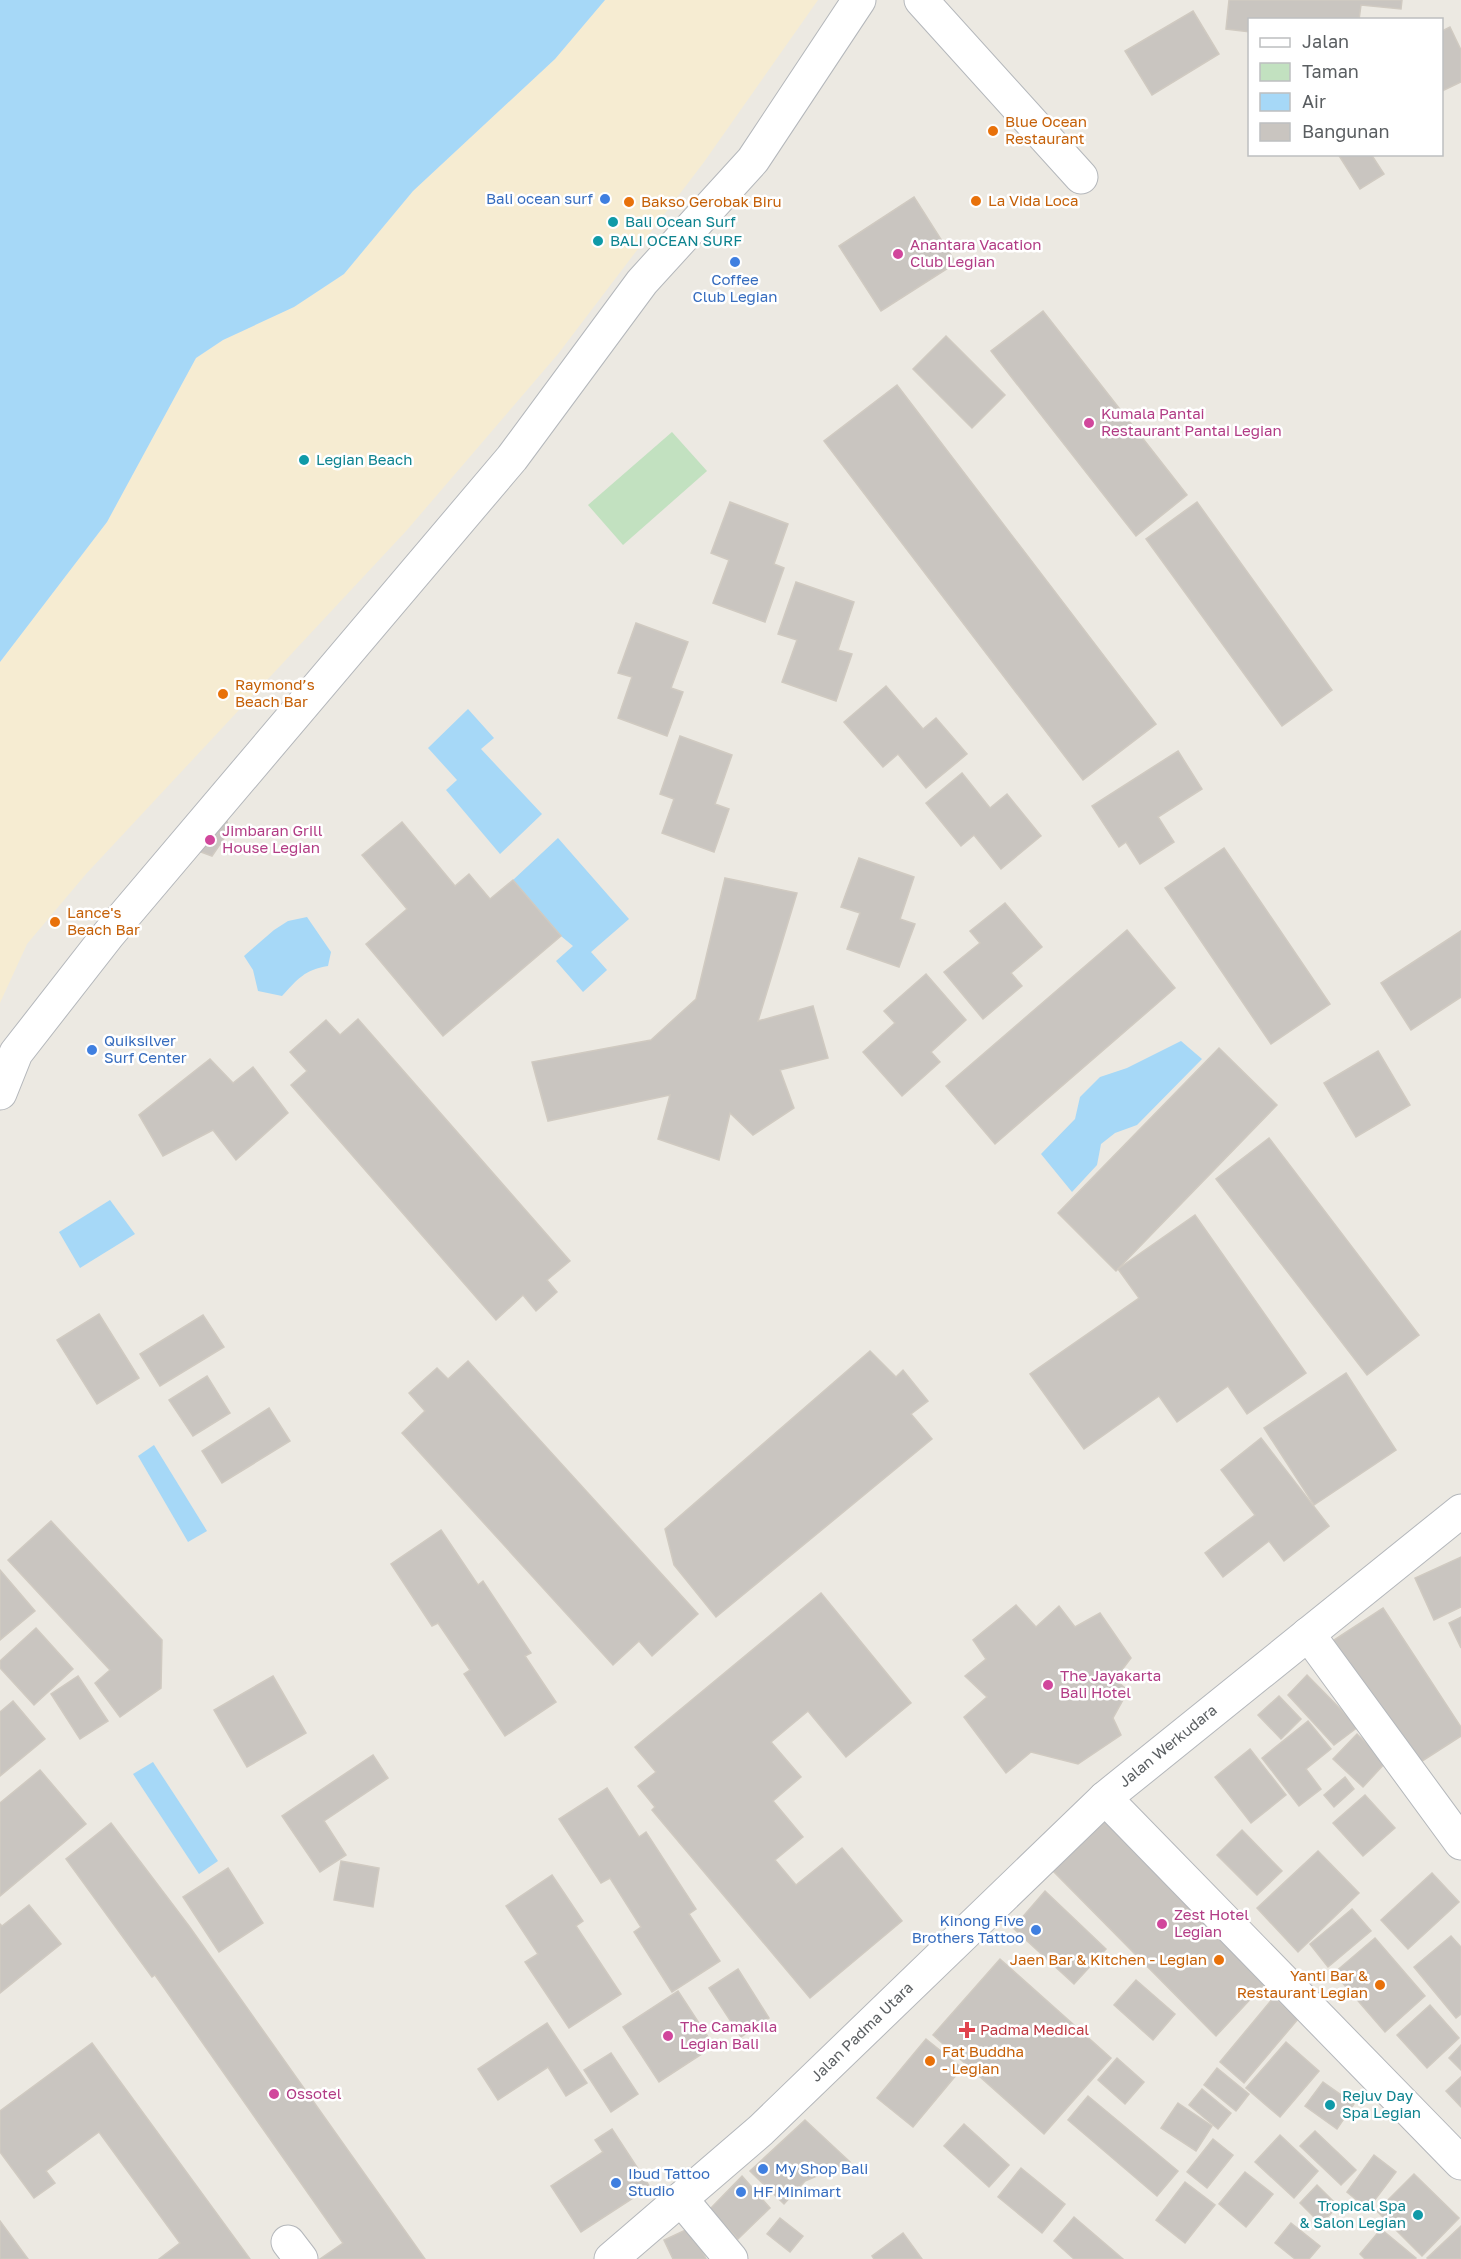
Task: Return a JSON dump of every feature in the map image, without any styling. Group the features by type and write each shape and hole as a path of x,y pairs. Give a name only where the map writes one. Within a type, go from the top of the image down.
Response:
{"street":[{"path":"0,1093 16,1053 108,935 512,458 642,282 753,160 859,0"},
{"path":"921,0 1081,177"},
{"name":"Jalan Werkudara","path":"1461,1511 1105,1798 1461,2163"},
{"path":"1308,1634 1461,1843"},
{"name":"Jalan Padma Utara","path":"611,2259 761,2130 1105,1798"},
{"path":"681,2199 731,2259"}],"green space":[{"path":"672,432 707,471 623,545 588,505"}],"sand":[{"name":"Legian Beach","path":"605,0 818,0 704,162 558,354 407,530 86,874 27,944 0,1003 0,662 107,522 196,358 223,340 294,307 344,274 413,191 555,59"}],"water":[{"path":"0,0 605,0 555,59 413,191 344,274 294,307 223,340 196,358 107,522 0,662"},
{"path":"468,709 494,738 481,749 542,814 500,854 446,790 457,780 428,748"},
{"path":"558,838 629,919 591,952 607,970 583,992 556,961 573,946 561,936 513,880"},
{"path":"307,917 331,952 328,966 307,973 282,996 258,991 253,970 244,956 288,921"},
{"path":"1181,1041 1202,1059 1137,1125 1115,1133 1101,1144 1097,1165 1072,1192 1041,1154 1075,1119 1080,1097 1100,1077 1127,1068"},
{"path":"110,1200 135,1234 80,1268 59,1232"},
{"path":"154,1445 207,1531 188,1542 138,1456"},
{"path":"153,1762 218,1861 199,1874 133,1774"}],"building":[{"path":"1229,0 1402,0 1401,9 1361,5 1359,18 1248,18 1248,32 1226,29"},
{"path":"1193,11 1219,54 1152,95 1125,51"},
{"path":"1450,27 1461,50 1461,82 1443,91 1443,30"},
{"path":"1339,156 1372,156 1384,174 1360,189"},
{"name":"Anantara Vacation Club Legian","path":"914,197 956,263 881,311 839,246"},
{"name":"Kumala Pantai Restaurant Pantai Legian","path":"1043,311 1187,495 1136,536 991,351"},
{"path":"946,336 1005,395 972,428 913,369"},
{"path":"897,385 1156,724 1083,780 824,441"},
{"path":"730,502 788,524 774,564 784,568 765,622 713,603 729,560 711,553"},
{"path":"1197,502 1332,690 1282,726 1146,539"},
{"path":"796,582 854,602 838,650 852,654 836,701 782,682 797,640 778,634"},
{"path":"636,623 688,642 671,688 683,692 667,736 618,718 632,677 618,673"},
{"path":"886,686 923,729 936,718 967,754 926,788 898,754 883,767 844,722"},
{"path":"680,736 732,755 715,804 729,809 714,852 662,833 674,799 660,794"},
{"path":"1178,751 1202,789 1158,817 1174,842 1140,864 1126,842 1119,847 1092,806"},
{"path":"962,773 990,808 1007,794 1041,836 1001,869 974,835 961,846 926,803"},
{"name":"Jimbaran Grill House Legian","path":"225,812 229,831 212,856 190,848"},
{"path":"402,822 455,886 469,874 490,899 513,880 561,936 443,1036 366,944 407,909 362,855"},
{"path":"1224,848 1330,1004 1271,1044 1165,888"},
{"path":"859,858 914,877 900,919 915,924 899,967 847,949 860,913 841,907"},
{"path":"725,878 797,893 758,1021 813,1006 828,1058 780,1070 794,1108 753,1135 730,1113 719,1160 658,1139 670,1095 548,1121 532,1062 651,1040 696,999"},
{"path":"1005,903 1042,947 1011,973 1022,986 983,1019 944,972 980,943 970,931"},
{"path":"1127,930 1175,988 995,1144 946,1086"},
{"path":"1461,931 1461,997 1411,1030 1381,983"},
{"path":"926,974 966,1020 931,1052 940,1062 902,1096 863,1052 895,1023 884,1011"},
{"path":"358,1019 570,1261 547,1280 557,1292 536,1311 523,1295 496,1320 291,1085 307,1071 290,1052 326,1020 340,1035"},
{"path":"1219,1048 1277,1105 1116,1271 1058,1213"},
{"path":"1378,1051 1410,1105 1356,1137 1324,1083"},
{"path":"210,1059 233,1083 253,1067 288,1113 236,1160 213,1130 163,1156 139,1115"},
{"path":"1269,1138 1419,1335 1367,1375 1216,1179"},
{"path":"1195,1215 1306,1373 1247,1414 1228,1386 1177,1422 1159,1396 1084,1449 1030,1374 1139,1298 1118,1269"},
{"path":"99,1314 139,1378 97,1404 57,1340"},
{"path":"203,1315 224,1347 160,1386 140,1354"},
{"path":"870,1351 896,1377 903,1370 928,1401 911,1414 932,1439 716,1617 674,1565 665,1529"},
{"path":"468,1361 698,1614 652,1656 639,1641 613,1665 402,1433 425,1411 409,1393 437,1368 448,1379"},
{"path":"1346,1373 1396,1450 1314,1505 1264,1428"},
{"path":"207,1376 230,1413 193,1436 169,1400"},
{"path":"269,1408 290,1441 222,1483 202,1451"},
{"path":"1261,1438 1329,1526 1284,1561 1269,1541 1223,1577 1205,1553 1255,1515 1221,1470"},
{"path":"51,1521 162,1640 161,1688 120,1717 95,1683 110,1670 8,1560"},
{"path":"441,1530 478,1585 483,1581 531,1653 525,1656 556,1702 505,1736 464,1674 470,1670 438,1623 432,1626 391,1564"},
{"path":"1461,1557 1461,1607 1434,1620 1415,1578"},
{"path":"0,1570 35,1611 0,1640"},
{"path":"821,1593 911,1703 846,1757 808,1711 771,1742 801,1777 773,1801 803,1837 775,1860 796,1885 842,1848 902,1921 810,1998 652,1810 655,1807 638,1786 656,1772 635,1747"},
{"name":"The Jayakarta Bali Hotel","path":"1016,1605 1036,1627 1059,1606 1075,1627 1100,1613 1131,1658 1115,1679 1128,1691 1113,1718 1121,1735 1078,1764 1031,1752 1006,1773 964,1717 987,1697 965,1676 986,1659 973,1640"},
{"path":"1383,1608 1461,1727 1461,1736 1413,1767 1331,1642"},
{"path":"1461,1617 1461,1648 1449,1623"},
{"path":"36,1628 73,1669 34,1705 0,1668 0,1661"},
{"path":"1307,1675 1358,1727 1334,1745 1288,1695"},
{"path":"78,1676 108,1721 80,1739 51,1694"},
{"path":"273,1676 306,1733 247,1767 214,1710"},
{"path":"1279,1696 1301,1719 1281,1739 1258,1715"},
{"path":"13,1701 45,1739 0,1776 0,1712"},
{"path":"1308,1721 1331,1749 1306,1769 1321,1789 1299,1806 1262,1758"},
{"path":"1357,1734 1386,1762 1363,1787 1333,1759"},
{"path":"1250,1749 1286,1795 1251,1823 1215,1777"},
{"path":"373,1755 388,1778 324,1821 346,1855 320,1872 282,1816"},
{"path":"40,1770 86,1824 0,1896 0,1803"},
{"path":"1345,1777 1354,1789 1334,1807 1324,1795"},
{"path":"607,1788 639,1837 646,1832 696,1909 689,1914 720,1961 672,1992 634,1932 641,1927 610,1878 601,1883 559,1819"},
{"path":"1365,1795 1395,1828 1363,1856 1333,1823"},
{"name":"Zest Hotel Legian","path":"1112,1814 1271,1977 1216,2036 1053,1871"},
{"name":"Ossotel","path":"111,1823 189,1926 425,2259 320,2259 343,2243 155,1975 152,1977 66,1859"},
{"path":"1242,1830 1282,1871 1257,1895 1217,1855"},
{"path":"1318,1851 1359,1893 1298,1952 1257,1908"},
{"path":"341,1861 379,1868 373,1907 334,1900"},
{"path":"228,1868 263,1923 219,1952 183,1897"},
{"path":"1432,1873 1459,1902 1408,1949 1381,1920"},
{"path":"552,1875 583,1921 576,1926 621,1994 569,2028 525,1962 538,1954 506,1906"},
{"path":"1045,1891 1106,1949 1074,1984 1013,1928"},
{"path":"29,1905 61,1944 0,1993 0,1924 2,1926"},
{"path":"1352,1909 1371,1931 1328,1967 1310,1944"},
{"path":"1451,1936 1461,1947 1461,2014 1456,2018 1414,1967"},
{"name":"Yanti Bar & Restaurant Legian","path":"1375,1938 1425,1996 1385,2032 1334,1973"},
{"path":"1000,1959 1111,2058 1044,2134 933,2035"},
{"path":"738,1969 769,2018 741,2037 709,1988"},
{"path":"1136,1980 1175,2014 1153,2040 1114,2005"},
{"name":"The Camakila Legian Bali","path":"678,1991 714,2046 659,2082 623,2027"},
{"path":"1274,1997 1298,2019 1244,2083 1220,2062"},
{"path":"1430,2005 1459,2038 1427,2068 1397,2035"},
{"path":"547,2023 587,2083 566,2096 548,2067 498,2100 478,2069"},
{"path":"926,2039 962,2068 913,2127 877,2098"},
{"path":"1286,2042 1319,2071 1280,2117 1246,2088"},
{"path":"92,2043 250,2259 159,2259 180,2243 99,2132 46,2171 55,2183 34,2198 0,2152 0,2111"},
{"path":"1461,2045 1461,2070 1449,2058"},
{"path":"611,2053 638,2094 611,2112 584,2070"},
{"path":"1117,2058 1144,2082 1125,2104 1098,2080"},
{"path":"1217,2068 1249,2094 1236,2111 1204,2085"},
{"path":"1461,2077 1461,2107 1446,2091"},
{"name":"Rejuv Day Spa Legian","path":"1323,2082 1354,2104 1337,2129 1305,2106"},
{"path":"1202,2089 1231,2113 1218,2129 1189,2105"},
{"path":"1088,2096 1178,2171 1157,2196 1068,2120"},
{"path":"1178,2103 1212,2126 1196,2151 1161,2128"},
{"path":"805,2120 850,2162 805,2181 784,2204 750,2171"},
{"path":"964,2124 1009,2165 989,2187 944,2146"},
{"path":"612,2129 650,2187 581,2232 551,2186 603,2152 595,2140"},
{"path":"1315,2131 1356,2170 1341,2185 1300,2146"},
{"path":"1280,2135 1318,2171 1294,2198 1255,2162"},
{"path":"1213,2139 1233,2155 1207,2188 1187,2172"},
{"path":"1374,2155 1396,2172 1368,2209 1347,2192"},
{"path":"1021,2168 1065,2204 1042,2233 998,2197"},
{"path":"1245,2172 1273,2194 1246,2227 1219,2204"},
{"name":"Tropical Spa & Salon Legian","path":"1414,2174 1459,2218 1422,2256 1377,2211"},
{"name":"HF Minimart","path":"742,2176 770,2208 738,2239 710,2209"},
{"path":"1185,2182 1215,2205 1185,2243 1156,2220"},
{"path":"1317,2185 1338,2206 1321,2224 1300,2203"},
{"path":"1074,2217 1123,2259 1074,2259 1054,2241"},
{"path":"780,2218 803,2236 790,2252 767,2234"},
{"path":"0,2221 28,2259 0,2259"},
{"path":"1291,2223 1320,2246 1309,2259 1295,2259 1275,2243"},
{"path":"1461,2226 1461,2259 1427,2258"},
{"path":"692,2227 706,2259 673,2259 664,2240"},
{"path":"1381,2229 1416,2258 1365,2259 1360,2254"},
{"path":"903,2233 922,2259 874,2259 872,2256"}],"place":[{"name":"Blue Ocean Restaurant","path":"993,131"},
{"name":"Bali ocean surf","path":"605,199"},
{"name":"La Vida Loca","path":"976,201"},
{"name":"Bakso Gerobak Biru","path":"629,202"},
{"name":"Bali Ocean Surf","path":"613,222"},
{"name":"BALI OCEAN SURF","path":"598,241"},
{"name":"Anantara Vacation Club Legian","path":"898,254"},
{"name":"Coffee Club Legian","path":"735,262"},
{"name":"Kumala Pantai Restaurant Pantai Legian","path":"1089,423"},
{"name":"Legian Beach","path":"304,460"},
{"name":"Raymond’s Beach Bar","path":"223,694"},
{"name":"Jimbaran Grill House Legian","path":"210,840"},
{"name":"Lance's Beach Bar","path":"55,922"},
{"name":"Quiksilver Surf Center","path":"92,1050"},
{"name":"The Jayakarta Bali Hotel","path":"1048,1685"},
{"name":"Zest Hotel Legian","path":"1162,1924"},
{"name":"Kinong Five Brothers Tattoo","path":"1036,1930"},
{"name":"Jaen Bar & Kitchen - Legian","path":"1219,1960"},
{"name":"Yanti Bar & Restaurant Legian","path":"1380,1985"},
{"name":"Padma Medical","path":"967,2030"},
{"name":"The Camakila Legian Bali","path":"668,2036"},
{"name":"Fat Buddha - Legian","path":"930,2061"},
{"name":"Ossotel","path":"274,2094"},
{"name":"Rejuv Day Spa Legian","path":"1330,2105"},
{"name":"My Shop Bali","path":"763,2169"},
{"name":"Ibud Tattoo Studio","path":"616,2183"},
{"name":"HF Minimart","path":"741,2192"},
{"name":"Tropical Spa & Salon Legian","path":"1418,2215"}]}
